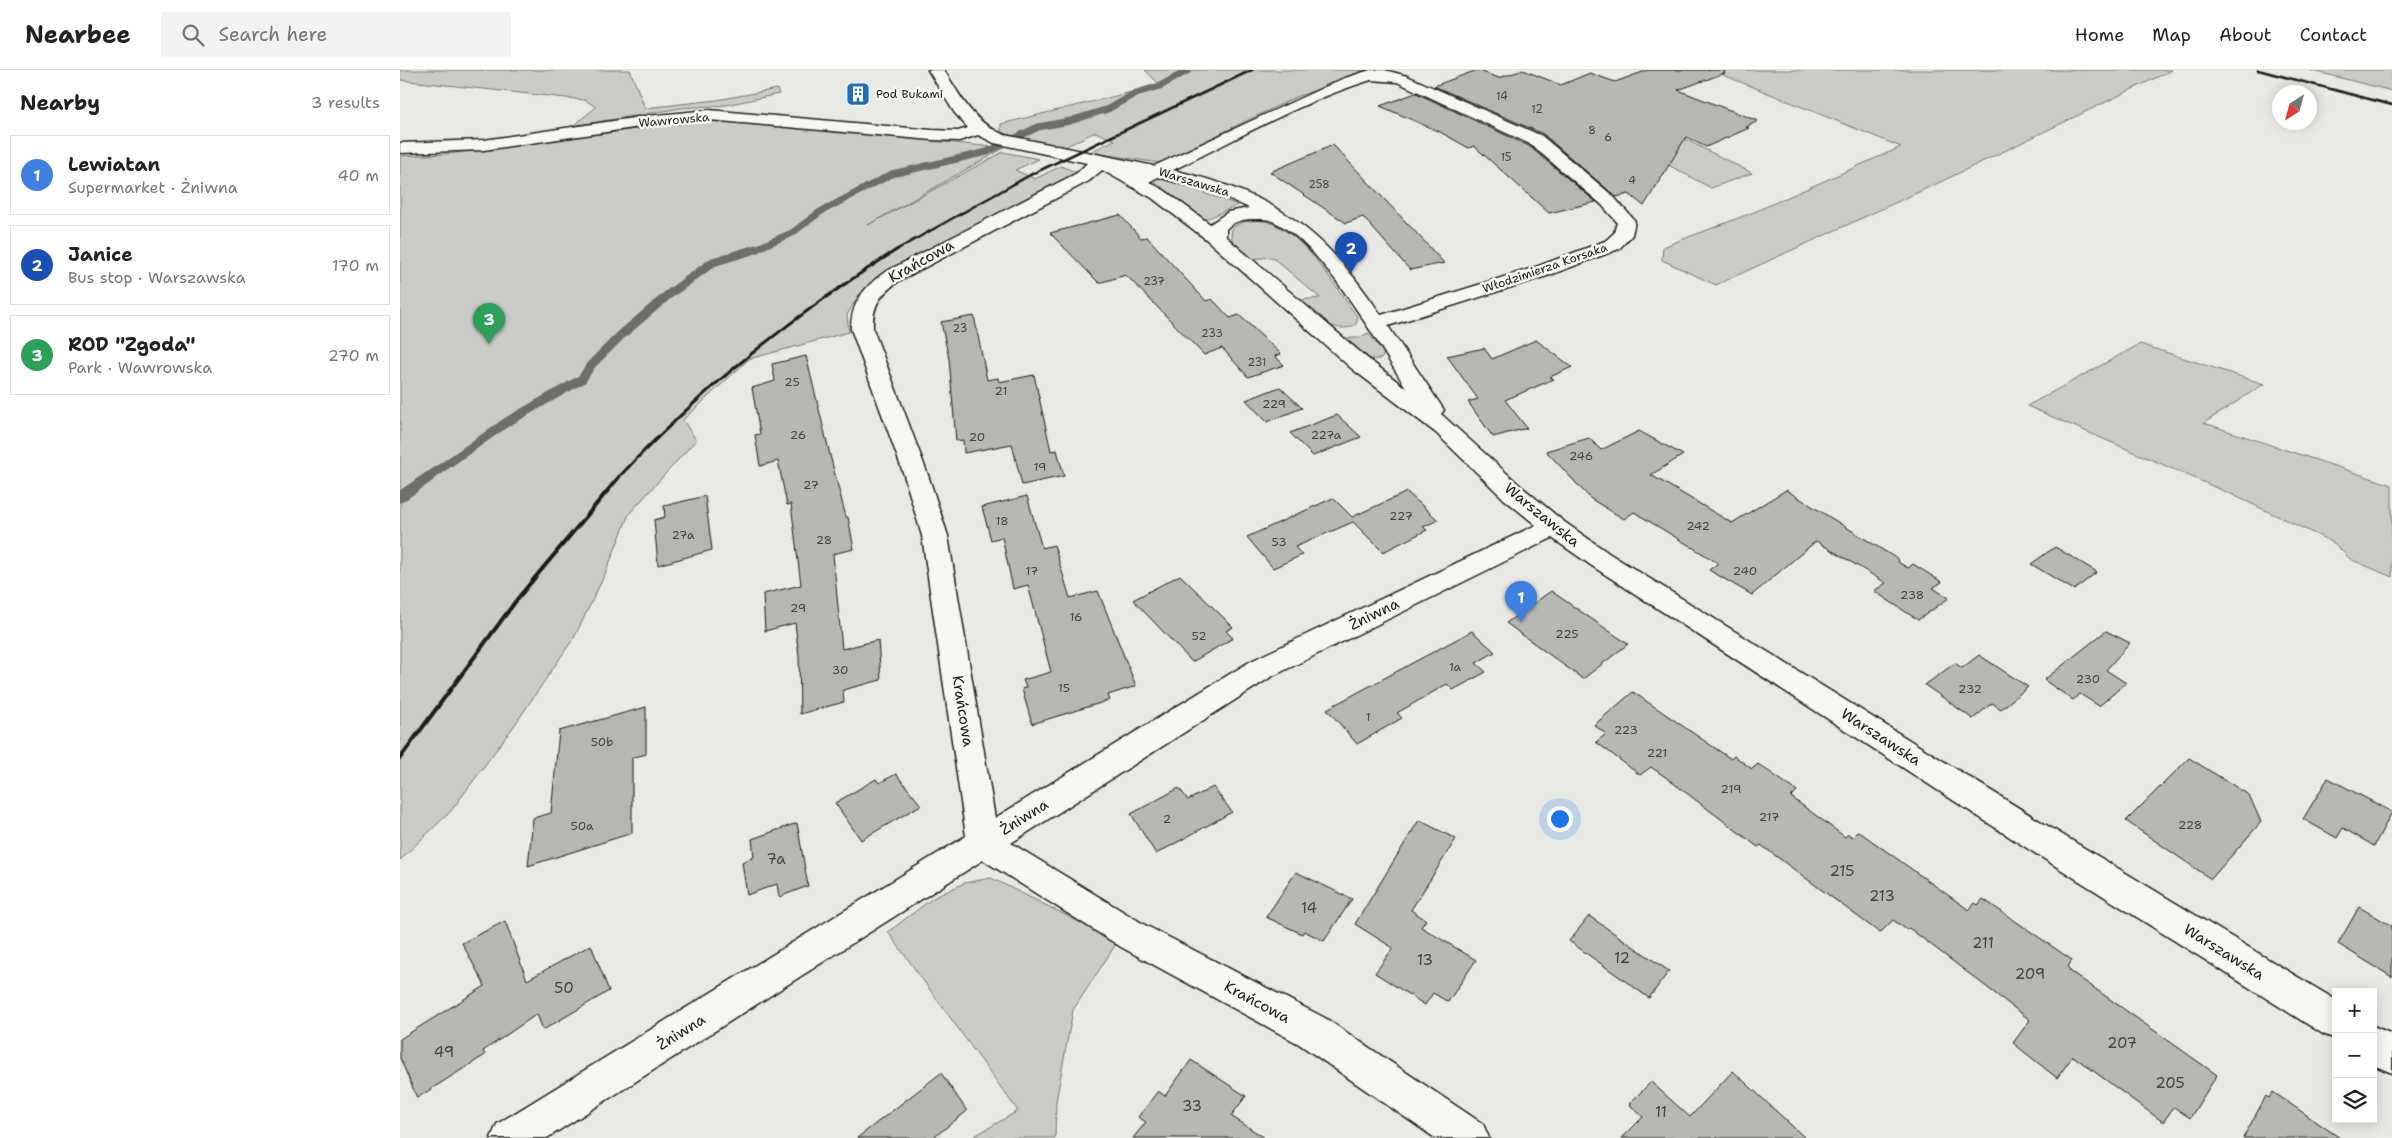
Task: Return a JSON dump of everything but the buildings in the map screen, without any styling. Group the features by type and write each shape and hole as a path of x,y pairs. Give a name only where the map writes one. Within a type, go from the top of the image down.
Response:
{"street":[{"name":"Warszawska","path":"936,70 965,116 978,130 1008,140 1097,160 1158,171 1222,190 1249,201 1295,228 1346,280 1444,428"},
{"name":"Włodzimierza Korsaka","path":"1136,182 1292,106 1370,75 1385,75 1402,79 1536,140 1607,200 1626,221 1623,234 1612,245 1543,271 1376,323"},
{"name":"Wawrowska","path":"400,148 484,145 646,121 709,115 932,135 959,136 978,130"},
{"name":"Warszawska","path":"1097,160 1186,214 1221,242 1359,363 1444,428 1513,493 1554,527 1601,560 2031,833 2332,1019"},
{"name":"Krańcowa","path":"1097,160 1094,169 1083,177 892,276 876,288 862,308 862,330 916,475 935,536 984,843 1133,936 1312,1031 1469,1138"},
{"name":"Warszawska","path":"1221,242 1217,238 1216,228 1233,216 1262,213 1285,221"},
{"name":"Żniwna","path":"511,1138 1261,669 1554,527"},
{"path":"2377,1046 2392,1055"}],"shaded area":[{"path":"400,70 630,70 645,108 717,100 777,89 779,94 726,105 682,108 573,126 596,107 585,100 400,80"},
{"path":"1145,70 1371,70 1296,97 1159,163 1090,152 1115,140 1095,132 1065,147 1001,133 1001,124 1160,85"},
{"path":"1711,70 2172,70 1934,185 1716,285 1662,260 1663,247 1754,212 1901,147"},
{"path":"2309,70 2392,70 2392,91"},
{"path":"713,119 1004,148 868,225 1003,152 1039,159 1015,170 1035,179 1061,166 1078,173 879,279 858,296 847,315 849,332 749,359 683,420 696,440 629,514 605,574 575,636 516,723 451,811 400,860 400,156 447,154"},
{"path":"1673,133 1752,173 1711,188 1633,146"},
{"path":"1158,177 1238,205 1204,219 1150,181"},
{"path":"1258,220 1273,224 1288,232 1302,244 1328,275 1358,318 1356,324 1348,328 1340,328 1325,322 1299,300 1320,298 1272,257 1251,259 1236,246 1231,237 1233,227 1243,222"},
{"path":"1368,333 1384,353 1382,358 1371,359 1366,357 1344,338 1359,338"},
{"path":"2140,344 2264,384 2204,423 2392,485 2392,577 2350,559 2334,543 2231,494 2027,406"},
{"path":"991,878 1118,941 1073,1010 1056,1101 1055,1138 971,1138 1018,1111 888,932 933,898 964,883"}],"waterway":[{"path":"754,250 792,233 820,212 892,174 987,152 1038,127 1070,121 1108,109 1136,93 1160,86 1189,70"},
{"path":"427,478 507,422 582,379 591,365 620,336 668,295 713,262 754,250"},
{"path":"400,497 429,477"}],"railway":[{"path":"896,250 1030,175 1252,70"},
{"path":"2258,70 2392,105"},
{"path":"618,478 682,414 751,354 822,300 898,249"},
{"path":"400,758 518,598 619,477"}],"place":[{"name":"Pod Bukami","path":"858,94"},
{"name":"Janice","path":"1351,273"},
{"name":"ROD \"Zgoda\"","path":"489,344"},
{"name":"Lewiatan","path":"1521,622"}]}
